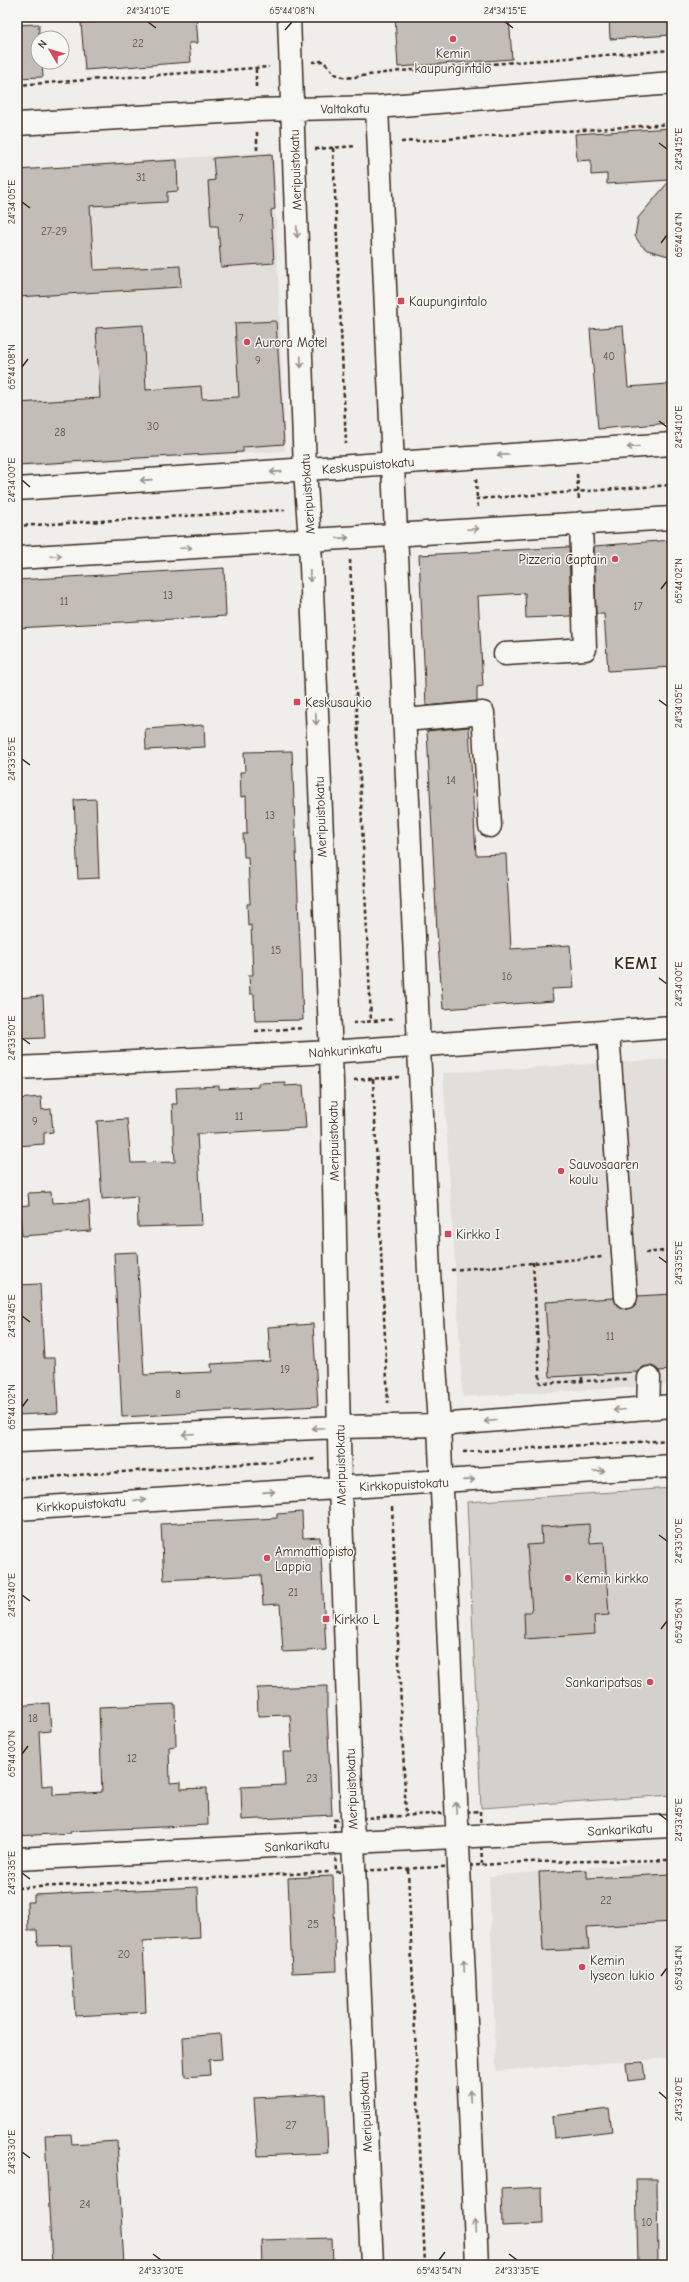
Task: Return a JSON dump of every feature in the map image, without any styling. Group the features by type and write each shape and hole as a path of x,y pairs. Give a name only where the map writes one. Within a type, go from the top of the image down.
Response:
{"street":[{"name":"Meripuistokatu","path":"289,17 294,109 305,470 310,541 330,1052 339,1427 330,1488 353,1842 372,2265"},
{"name":"Valtakatu","path":"17,124 294,109 377,107 672,83"},
{"path":"377,107 429,1272 439,1425 450,1481 457,1837 477,2265"},
{"name":"Keskuspuistokatu","path":"17,489 305,470 392,462 672,444"},
{"path":"17,558 672,518"},
{"path":"505,654 585,649 581,523"},
{"path":"405,720 483,713 490,826"},
{"name":"Nahkurinkatu","path":"17,1068 330,1052 419,1044 672,1027"},
{"path":"608,1031 626,1297"},
{"path":"648,1408 649,1378"},
{"path":"17,1441 339,1427 439,1425 672,1406"},
{"name":"Kirkkopuistokatu","path":"17,1508 672,1466"},
{"name":"Sankarikatu","path":"17,1859 672,1826"}],"path":[{"path":"17,85 256,68 323,61 335,74 346,78 400,71 672,50"},
{"path":"256,68 256,88"},
{"path":"295,151 672,124"},
{"path":"639,130 642,126"},
{"path":"333,148 346,446"},
{"path":"576,450 581,523"},
{"path":"480,529 478,499 672,485"},
{"path":"17,526 285,510"},
{"path":"350,559 371,1021"},
{"path":"347,1023 397,1018"},
{"path":"351,1080 404,1076"},
{"path":"374,1079 388,1408"},
{"path":"429,1272 672,1250"},
{"path":"533,1262 540,1383 649,1378"},
{"path":"582,1375 582,1381"},
{"path":"450,1481 458,1453 672,1440"},
{"path":"17,1479 319,1459 330,1488"},
{"path":"392,1503 406,1816"},
{"path":"482,1865 522,1862 672,1860"},
{"path":"408,1870 425,2265"},
{"path":"17,1888 336,1872 336,1880"}],"shaded area":[{"path":"273,152 285,451 17,467 17,169"},
{"name":"Sauvosaaren koulu","path":"672,1059 672,1385 463,1397 443,1073"},
{"path":"672,1488 672,1795 481,1808 467,1502"},
{"name":"Kemin lyseon lukio","path":"672,1861 672,2058 496,2071 489,1876"}],"building":[{"path":"115,17 196,17 198,43 189,43 191,62 85,70 81,23 115,20"},
{"name":"Kemin kaupungintalo","path":"395,17 466,17 466,20 509,17 512,59 398,67"},
{"path":"609,17 672,17 672,35 610,39"},
{"path":"39,24 39,30 30,30 30,70 43,70 43,77 17,78 17,25"},
{"path":"672,128 672,257 647,250 640,244 635,236 638,218 670,180 607,184 607,174 591,175 591,160 577,161 575,134"},
{"path":"272,154 275,209 271,210 274,263 221,267 218,226 211,226 208,181 215,180 213,158"},
{"path":"177,160 178,191 167,192 167,202 90,206 94,270 180,266 181,287 17,297 17,170"},
{"path":"276,321 284,444 243,447 243,452 17,465 17,403 100,398 96,328 143,325 146,390 201,386 202,399 239,397 235,323"},
{"path":"623,326 628,387 668,384 671,423 598,429 590,329"},
{"path":"672,540 672,667 608,671 604,614 596,614 594,546"},
{"path":"569,547 571,616 526,618 525,593 478,596 483,686 477,687 477,701 426,706 419,555"},
{"path":"224,568 226,616 17,628 17,580"},
{"path":"204,725 205,747 146,750 145,729"},
{"path":"469,727 476,855 506,854 511,949 570,945 574,988 552,989 553,1001 443,1009 437,931 427,731"},
{"path":"292,751 303,1020 255,1021 254,994 250,994 249,975 253,975 251,925 248,926 247,904 250,904 248,857 244,857 243,834 247,834 246,796 241,797 240,772 245,772 244,752"},
{"path":"96,799 99,878 78,879 74,800"},
{"path":"43,996 45,1038 17,1039 17,998"},
{"path":"285,1082 285,1086 303,1085 306,1128 197,1134 202,1225 138,1227 137,1196 102,1199 97,1121 127,1119 131,1163 175,1162 172,1104 177,1104 176,1088 219,1086 219,1089 258,1087 258,1083"},
{"path":"41,1097 42,1110 51,1109 53,1132 44,1133 44,1144 17,1146 17,1099"},
{"path":"51,1192 52,1203 89,1201 91,1231 22,1236 19,1206 29,1205 28,1193"},
{"path":"137,1252 144,1375 212,1372 211,1364 270,1361 268,1327 313,1324 318,1406 122,1417 114,1253"},
{"path":"40,1284 44,1358 55,1358 58,1413 17,1415 17,1285"},
{"path":"672,1294 672,1370 659,1371 649,1366 643,1367 638,1372 550,1377 545,1302 614,1298 616,1304 626,1309 633,1307 638,1296"},
{"path":"302,1512 303,1538 320,1537 326,1650 283,1652 280,1604 263,1605 261,1575 164,1580 161,1524 277,1518 277,1514"},
{"name":"Kemin kirkko","path":"589,1524 590,1543 604,1542 609,1615 594,1616 595,1634 525,1639 524,1612 532,1612 527,1545 542,1544 541,1527"},
{"path":"327,1686 332,1815 242,1820 241,1787 285,1785 283,1752 292,1752 290,1715 258,1716 257,1688"},
{"path":"49,1703 51,1731 39,1732 42,1786 53,1785 53,1795 102,1792 99,1707 175,1704 176,1746 169,1747 170,1783 181,1782 181,1789 207,1788 208,1825 70,1831 71,1833 17,1836 17,1706"},
{"path":"587,1870 587,1878 672,1874 672,1922 587,1927 589,1949 543,1951 539,1872"},
{"path":"333,1876 336,1971 292,1973 288,1878"},
{"path":"198,1887 200,1938 143,1941 146,2012 75,2016 71,1945 38,1946 37,1930 28,1930 27,1902 34,1902 34,1895"},
{"path":"220,2034 222,2059 209,2060 210,2075 185,2077 183,2037"},
{"path":"643,2062 645,2079 628,2081 626,2063"},
{"path":"325,2094 328,2153 258,2156 254,2098"},
{"path":"609,2109 612,2131 554,2138 552,2116"},
{"path":"71,2134 72,2144 117,2141 124,2265 52,2265 45,2135"},
{"path":"636,2179 657,2179 658,2265 638,2265"},
{"path":"542,2187 543,2224 502,2226 501,2189"},
{"path":"332,2238 333,2265 262,2265 261,2240"}],"place":[{"name":"Kemin kaupungintalo","path":"453,39"},
{"name":"Kaupungintalo","path":"401,301"},
{"name":"Aurora Motel","path":"247,342"},
{"name":"Pizzeria Captain","path":"615,559"},
{"name":"Keskusaukio","path":"297,702"},
{"name":"Sauvosaaren koulu","path":"561,1171"},
{"name":"Kirkko I","path":"448,1234"},
{"name":"Ammattiopisto Lappia","path":"267,1558"},
{"name":"Kemin kirkko","path":"568,1578"},
{"name":"Kirkko L","path":"326,1619"},
{"name":"Sankaripatsas","path":"650,1682"},
{"name":"Kemin lyseon lukio","path":"582,1967"}],"district":[{"name":"KEMI","path":"636,963"}]}
